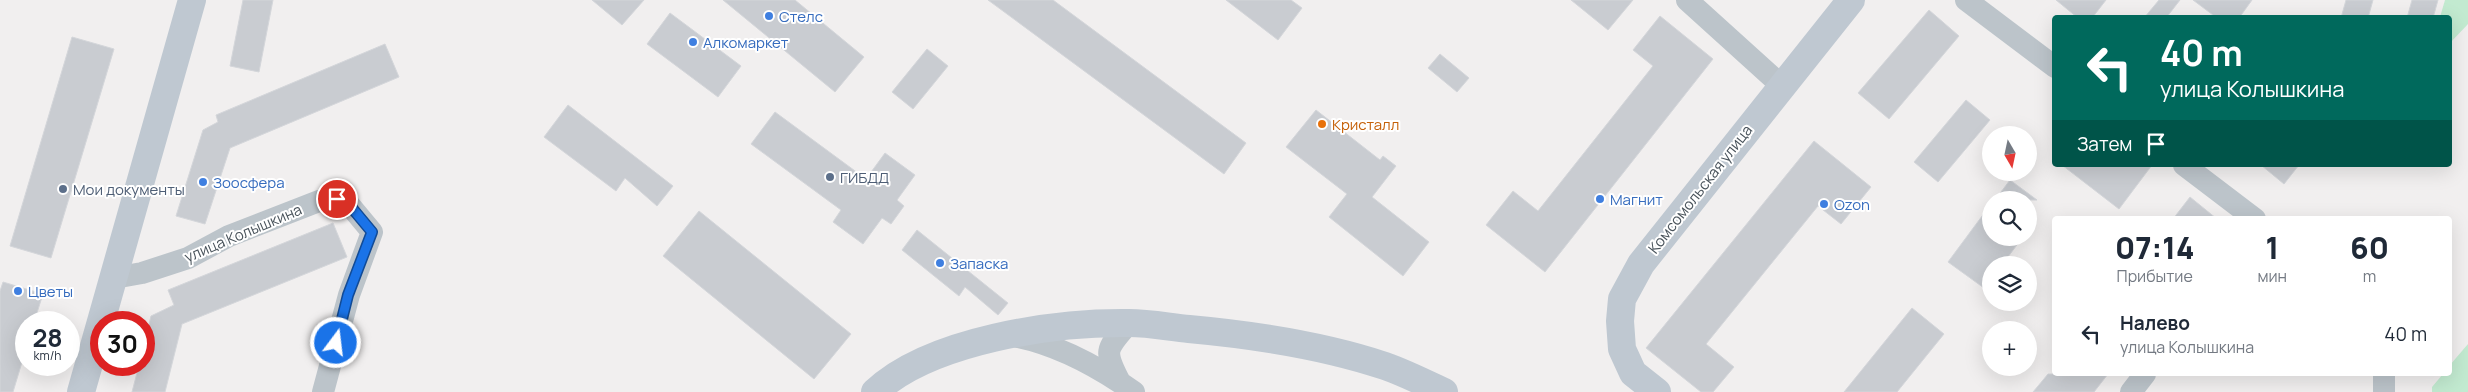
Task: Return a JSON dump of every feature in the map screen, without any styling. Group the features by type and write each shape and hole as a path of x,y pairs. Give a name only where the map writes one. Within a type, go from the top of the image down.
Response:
{"street":[{"path":"81,392 192,0"},
{"path":"1687,0 1782,86"},
{"name":"Комсомольская улица","path":"1657,392 1633,373 1622,349 1620,321 1622,300 1641,264 1851,0"},
{"path":"1966,0 2052,65"},
{"path":"2187,167 2251,216"},
{"name":"улица Колышкина","path":"114,278 142,273 188,258 229,236 319,201 337,199 347,202 372,232 348,295 323,392"},
{"path":"1127,387 1108,360 1110,344 1129,323"},
{"path":"876,392 884,383 937,353 1008,334 1129,323 1219,332 1303,344 1386,366 1444,392"},
{"path":"1008,334 1035,340 1075,355 1127,387"},
{"path":"2131,392 2143,376"},
{"path":"2384,376 2384,392"}],"green space":[{"path":"2445,0 2468,0 2468,24 2452,41 2452,15 2441,15"},
{"path":"2468,344 2468,392 2432,392 2432,387 2441,376 2452,376 2452,363"}],"building":[{"path":"243,0 273,0 259,72 230,66"},
{"path":"592,0 644,0 622,25"},
{"path":"723,0 795,0 864,57 835,92"},
{"path":"988,0 1053,0 1246,143 1224,174"},
{"path":"1226,0 1291,0 1302,8 1278,40"},
{"path":"1571,0 1633,0 1608,30"},
{"path":"2056,0 2106,0 2094,15 2074,15"},
{"path":"2159,0 2180,0 2168,15 2146,15"},
{"path":"2193,0 2252,0 2241,15 2213,15"},
{"path":"2346,0 2373,0 2369,15 2342,15"},
{"path":"2412,0 2438,0 2434,15 2408,15"},
{"path":"1929,10 1959,36 1889,119 1858,93"},
{"path":"670,13 741,66 718,97 647,44"},
{"path":"1660,16 1713,59 1545,272 1486,225 1513,191 1538,211 1653,66 1633,50"},
{"path":"72,37 114,49 51,258 10,246"},
{"path":"385,44 399,77 230,148 205,224 176,216 203,130 218,122 216,115"},
{"path":"927,49 948,66 913,109 892,92"},
{"path":"1440,54 1469,78 1457,92 1428,68"},
{"path":"1966,100 1990,120 1985,126 1982,126 1982,130 1938,182 1914,162"},
{"path":"568,105 673,186 657,206 625,178 616,191 544,137"},
{"path":"1316,110 1380,160 1383,156 1396,166 1372,197 1429,242 1403,276 1329,217 1347,194 1286,147"},
{"name":"ГИБДД","path":"775,112 866,179 885,153 915,175 897,200 904,206 891,224 882,218 863,244 833,222 841,210 751,144"},
{"path":"1814,141 1871,187 1841,224 1818,206 1706,344 1734,367 1713,392 1701,392 1646,348"},
{"path":"2065,167 2150,167 2119,209"},
{"path":"2263,167 2297,167 2284,184"},
{"path":"2009,181 2011,181 2025,191 2002,191"},
{"path":"2190,197 2213,216 2175,216"},
{"path":"699,211 851,334 814,379 663,256"},
{"path":"1982,216 1982,246 2016,246 2009,256 1982,256 1982,287 1948,262"},
{"path":"333,223 347,257 182,324 165,392 132,392 136,376 155,376 155,314 174,305 168,290"},
{"path":"917,230 1008,303 998,315 965,287 959,296 902,250"},
{"path":"3,282 43,294 38,311 15,311 15,376 18,376 13,392 0,392 0,291"},
{"path":"1912,308 1944,334 1897,392 1844,392"},
{"path":"2048,374 2052,374 2052,376 2106,376 2094,392 2033,392"}],"place":[{"name":"Стелс","path":"769,16"},
{"name":"Алкомаркет","path":"693,42"},
{"name":"Кристалл","path":"1322,124"},
{"name":"ГИБДД","path":"830,177"},
{"name":"Зоосфера","path":"203,182"},
{"name":"Мои документы","path":"63,189"},
{"name":"Магнит","path":"1600,199"},
{"name":"Ozon","path":"1824,204"},
{"name":"Запаска","path":"940,263"},
{"name":"Цветы","path":"18,291"}],"route":[{"path":"336,343 348,295 372,232 347,202 337,199"}]}
